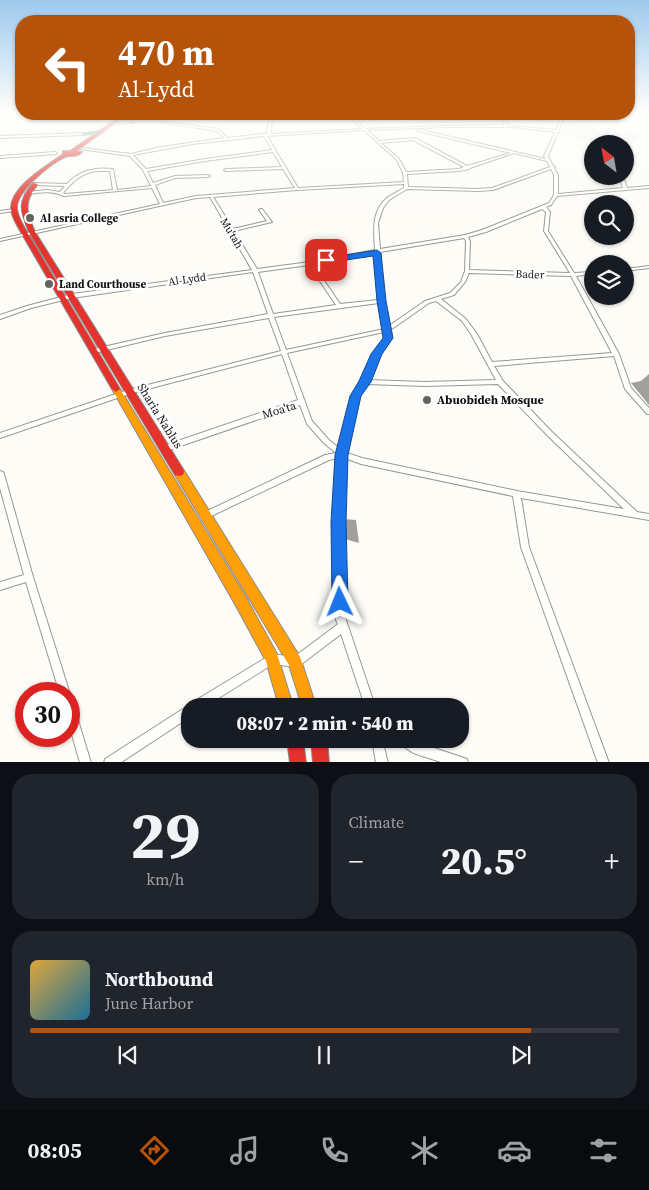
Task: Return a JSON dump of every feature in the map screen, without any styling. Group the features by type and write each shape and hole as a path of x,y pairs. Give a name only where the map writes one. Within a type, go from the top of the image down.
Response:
{"main road":[{"path":"14,210 15,197 23,188 79,147"},
{"path":"27,193 34,184 80,147"},
{"name":"Sharia Nablus","path":"27,193 24,196 22,208 29,233"},
{"name":"Sharia Nablus","path":"14,210 67,297 118,395 193,520 272,659 284,698"},
{"name":"Sharia Nablus","path":"67,297 104,348 295,662 306,698"},
{"path":"296,748 298,762"},
{"path":"320,748 321,762"}],"street":[{"path":"0,157 70,153 131,155 166,147"},
{"path":"271,147 297,189"},
{"path":"385,147 398,160 405,173 406,186"},
{"path":"429,147 468,168"},
{"path":"487,147 547,160 553,167 556,175 556,195 550,204 543,207 548,212 546,231 573,275 616,354 628,389 649,412"},
{"path":"547,160 546,156 551,147"},
{"path":"145,170 273,151"},
{"path":"405,173 459,170 514,153"},
{"path":"131,155 145,170 162,204"},
{"path":"0,240 162,204 211,196 297,189 406,186 493,189 553,167"},
{"path":"226,170 284,168"},
{"path":"62,192 67,184 88,170 112,170 115,191"},
{"path":"27,193 62,192 64,194 115,191 152,186 175,177 208,176"},
{"path":"34,184 67,184"},
{"path":"367,698 342,627 338,522 342,455 355,396 365,382 376,354 388,338 381,301 377,253 378,215 388,199 406,186"},
{"path":"556,195 649,187"},
{"name":"Mu'tah","path":"211,196 230,231 255,270 272,315 300,402"},
{"name":"Al-Lydd","path":"0,317 67,297 377,253 465,236 484,231 543,207"},
{"path":"0,212 14,210"},
{"path":"230,231 270,222 261,210"},
{"path":"0,436 130,391 284,352 387,330 427,302 452,294 463,282 467,271 468,241 465,236"},
{"path":"310,263 339,306"},
{"path":"634,269 649,267"},
{"name":"Bader","path":"467,271 584,274"},
{"path":"437,299 464,320 474,334 500,382 550,434 634,514"},
{"path":"94,351 194,329 272,315 381,301"},
{"path":"491,364 616,354"},
{"path":"365,382 424,384 500,382"},
{"name":"Moa'ta","path":"166,448 300,402 309,422 321,437 342,455"},
{"path":"193,520 328,457 342,455 361,461 517,494 649,517"},
{"path":"0,474 61,682"},
{"path":"517,494 525,547 604,762"},
{"path":"0,586 29,577"},
{"path":"210,698 272,659 295,662 342,627"},
{"path":"109,762 181,717"},
{"path":"80,743 86,762"},
{"path":"379,748 382,762"},
{"path":"416,748 462,762"}],"building":[{"path":"649,374 649,405 631,383 641,381"},
{"path":"344,519 356,520 359,543 345,539"}],"traffic: slow":[{"path":"116,389 240,600 272,659 284,698"},
{"path":"179,472 295,662 306,698"}],"traffic: jam":[{"path":"72,151 78,147"},
{"path":"65,155 76,155 80,152 65,152 65,155 42,171 19,192 14,208 25,234 116,389"},
{"path":"35,184 24,202 26,218 32,232 179,472"},
{"path":"296,748 298,762"},
{"path":"320,748 321,762"}],"place":[{"name":"Al asria College","path":"30,218"},
{"name":"Land Courthouse","path":"49,284"},
{"name":"Abuobideh Mosque","path":"427,400"}],"route":[{"path":"326,260 377,253 381,301 388,332 388,338 376,354 365,382 355,396 342,455 338,522 340,602"}]}
